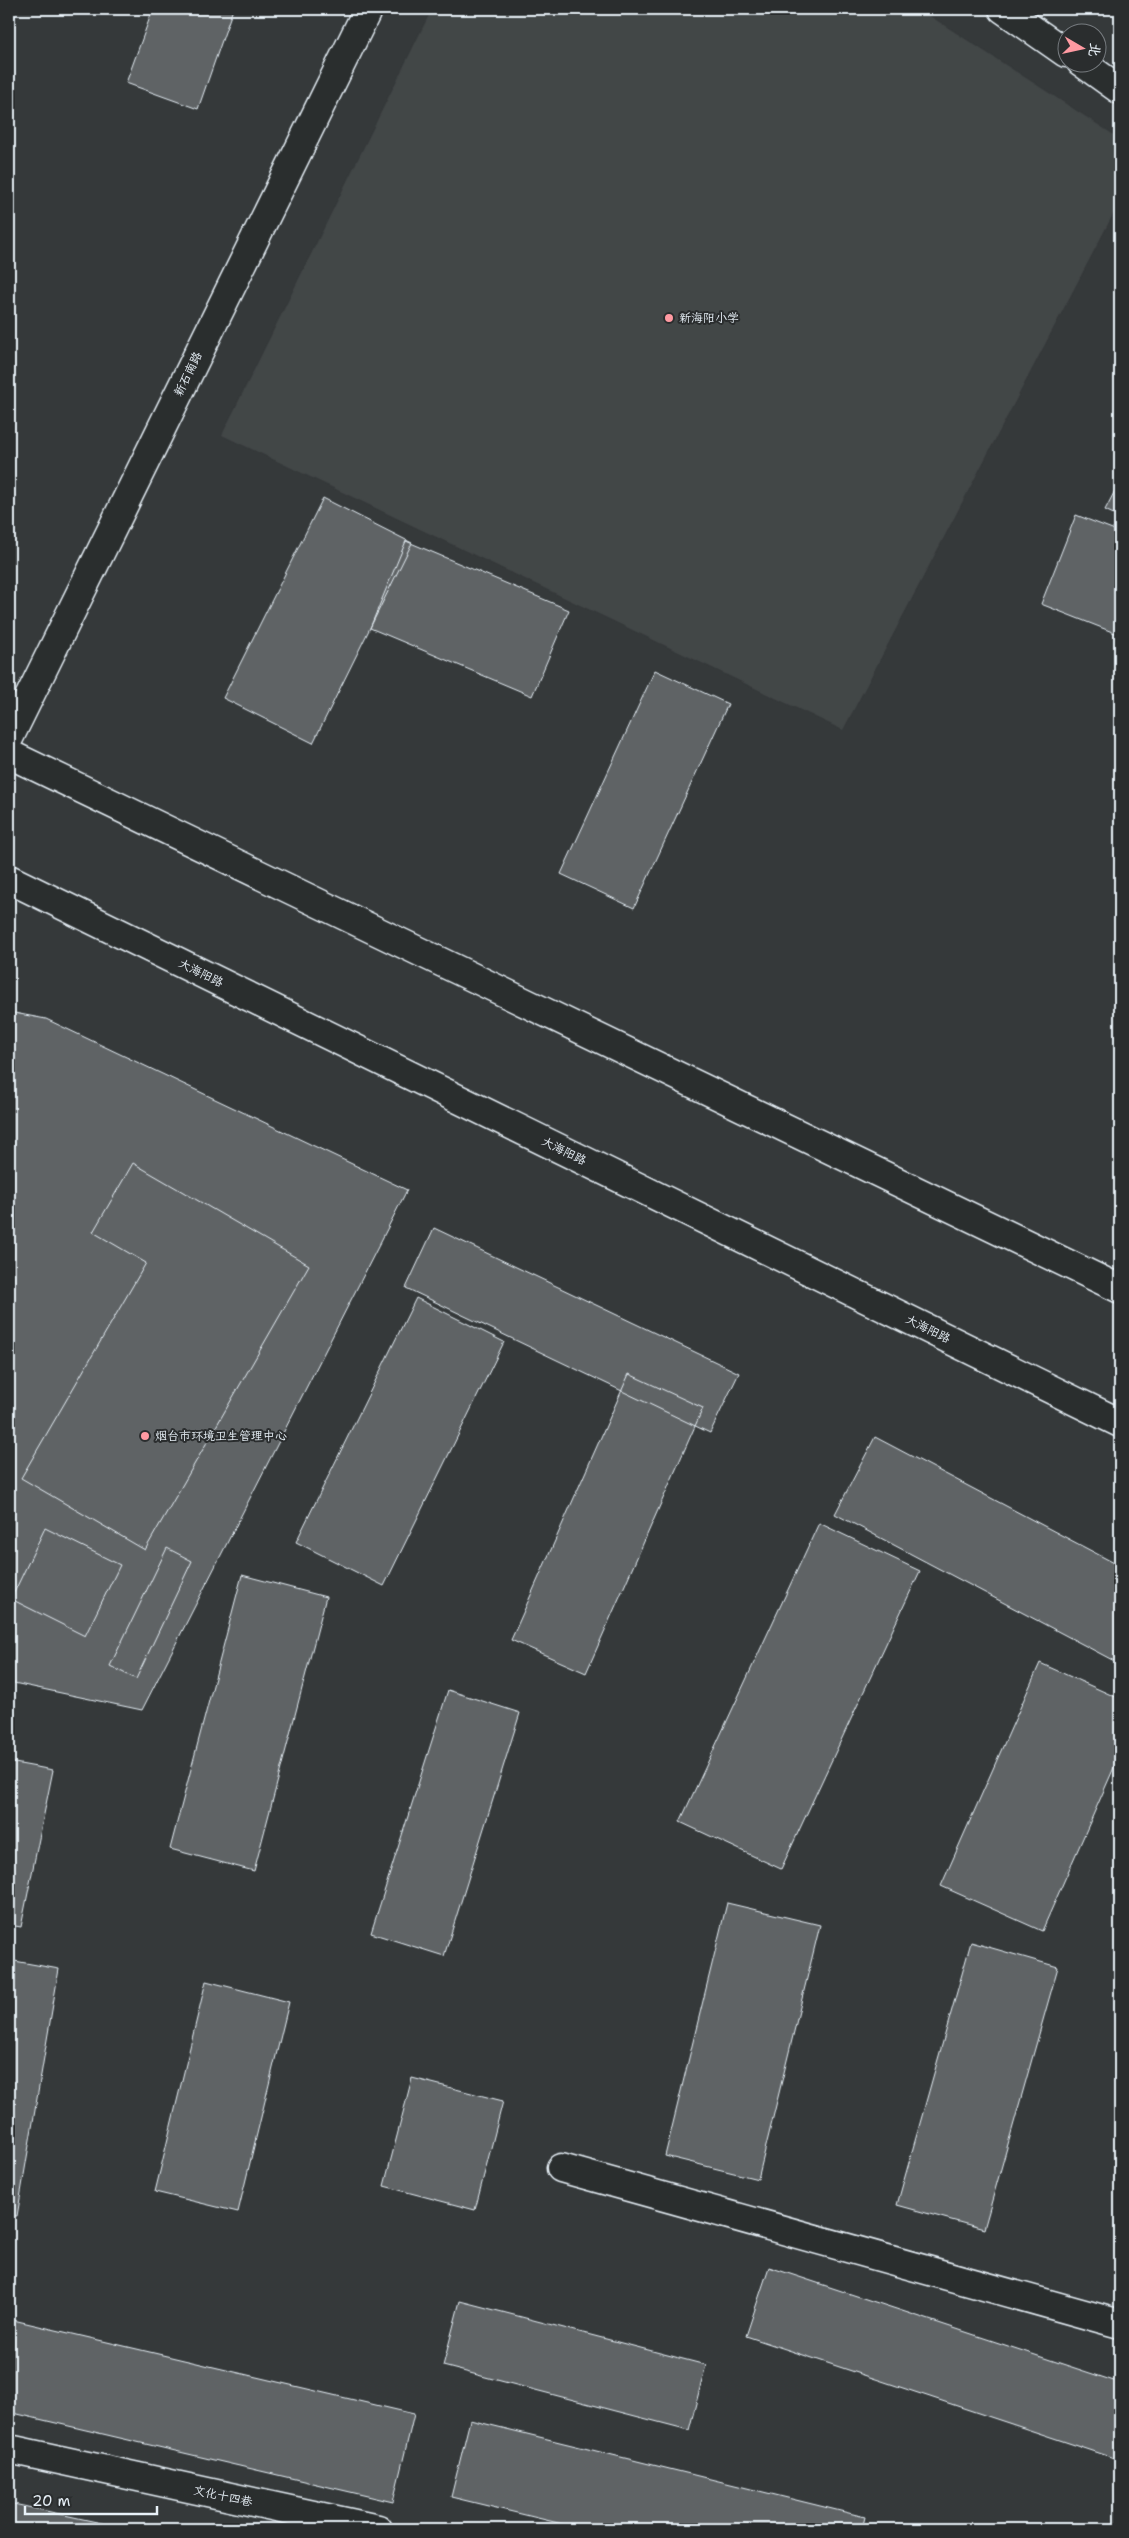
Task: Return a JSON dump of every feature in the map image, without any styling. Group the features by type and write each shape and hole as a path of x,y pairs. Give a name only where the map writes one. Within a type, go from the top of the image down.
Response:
{"main road":[{"name":"新石南路","path":"9,738 368,9"},
{"path":"1003,9 1056,46"},
{"path":"1095,72 1120,90"},
{"path":"9,754 1120,1289"},
{"name":"大海阳路","path":"9,879 1120,1423"},
{"path":"561,2168 1120,2324"},
{"name":"文化十四巷","path":"9,2449 378,2529"}],"shaded area":[{"name":"新海阳小学","path":"432,9 919,9 1120,139 1120,201 843,730 222,435"}],"building":[{"path":"153,9 233,9 198,109 126,83"},
{"path":"1120,481 1120,517 1105,510"},
{"path":"323,498 412,543 313,743 223,698"},
{"path":"1076,515 1120,532 1120,635 1041,604"},
{"path":"406,541 569,610 532,696 370,628"},
{"path":"655,670 728,704 634,908 561,874"},
{"name":"烟台市环境卫生管理中心","path":"9,1012 46,1019 407,1190 142,1710 9,1682"},
{"path":"133,1163 309,1265 145,1550 21,1478 146,1263 93,1232"},
{"path":"434,1228 739,1373 710,1433 406,1288"},
{"path":"416,1298 504,1342 384,1586 296,1542"},
{"path":"629,1374 703,1408 586,1673 511,1640"},
{"path":"875,1437 1120,1566 1120,1664 835,1514"},
{"path":"819,1523 920,1571 781,1869 680,1822"},
{"path":"45,1528 120,1565 85,1636 11,1599"},
{"path":"167,1548 192,1561 136,1679 110,1666"},
{"path":"242,1575 326,1597 254,1871 170,1849"},
{"path":"1040,1663 1120,1699 1120,1754 1042,1931 941,1886"},
{"path":"448,1690 520,1713 444,1956 371,1933"},
{"path":"9,1762 53,1770 21,1927 9,1925"},
{"path":"727,1903 820,1925 758,2179 665,2156"},
{"path":"971,1942 1058,1967 984,2229 897,2205"},
{"path":"9,1960 59,1969 17,2216 9,2215"},
{"path":"206,1981 289,2002 238,2212 155,2192"},
{"path":"412,2078 503,2101 475,2210 384,2186"},
{"path":"769,2267 1120,2383 1120,2460 746,2336"},
{"path":"460,2301 706,2365 689,2430 443,2366"},
{"path":"9,2319 414,2414 393,2502 9,2412"},
{"path":"470,2420 865,2517 862,2529 583,2529 451,2497"},
{"path":"9,2503 129,2529 9,2529"}],"place":[{"name":"新海阳小学","path":"669,318"},
{"name":"烟台市环境卫生管理中心","path":"145,1436"}]}
